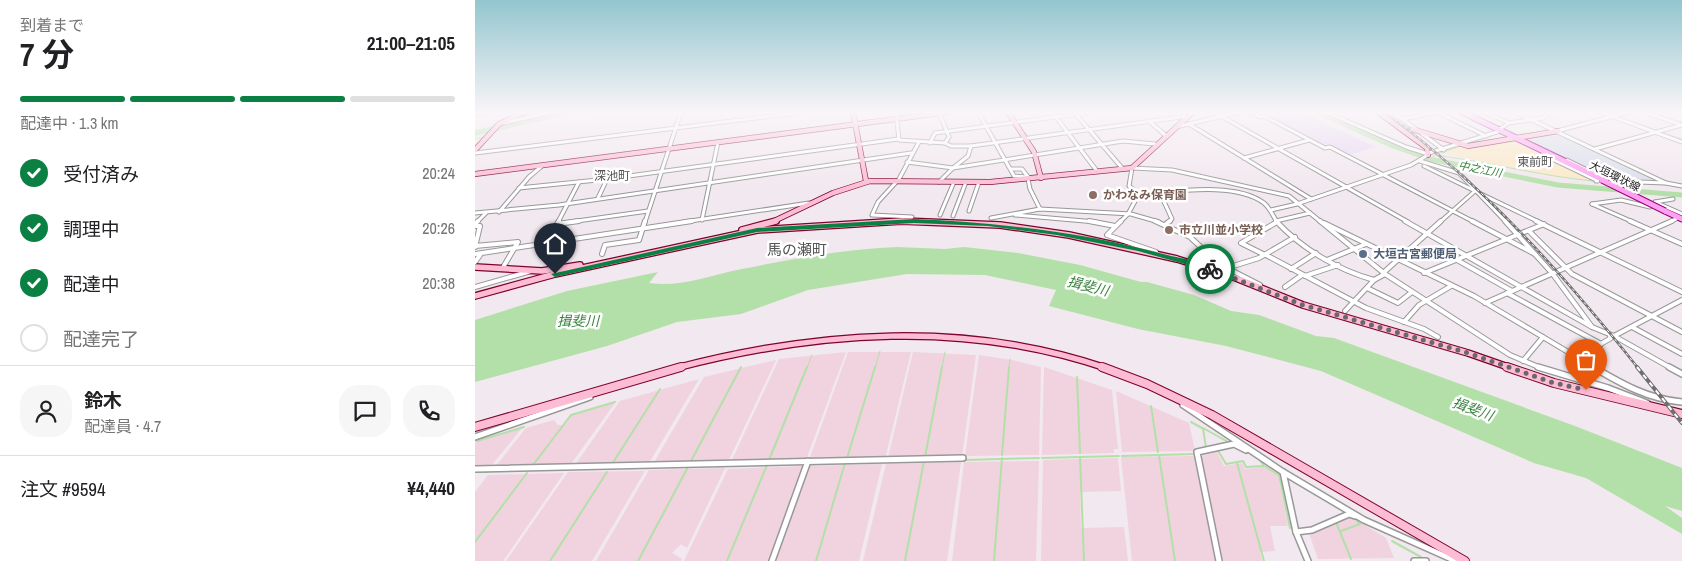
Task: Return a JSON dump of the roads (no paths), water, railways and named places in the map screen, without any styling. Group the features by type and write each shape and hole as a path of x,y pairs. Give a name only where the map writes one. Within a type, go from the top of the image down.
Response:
{"main road":[{"name":"大垣環状線","path":"1517,138 1681,218"}],"street":[{"path":"475,151 485,138"},
{"path":"475,151 586,138"},
{"path":"602,254 605,245 639,240 672,138"},
{"path":"475,174 747,138"},
{"path":"858,138 867,182"},
{"path":"930,143 932,138"},
{"path":"945,143 949,138"},
{"path":"993,138 1014,176 1028,178"},
{"path":"519,188 607,179 898,139 900,141 945,143 951,146 971,146 1030,138"},
{"path":"1073,138 1097,171"},
{"path":"1096,138 1122,168"},
{"path":"1161,138 1132,168 1129,186 1139,194 1210,190 1235,192 1261,201 1271,210 1277,222 1316,253 1327,260 1374,280"},
{"path":"1212,138 1311,199"},
{"path":"1262,138 1592,327 1682,374"},
{"path":"1306,138 1325,148 1330,147 1535,254"},
{"path":"1386,138 1429,154"},
{"path":"1411,138 1429,154"},
{"path":"1429,138 1444,150"},
{"path":"1443,138 1463,145 1516,138"},
{"path":"1271,210 1299,203 1346,187 1419,161 1429,154 1480,138"},
{"path":"1572,138 1666,183 1682,186"},
{"path":"1595,149 1633,138"},
{"path":"1025,139 1036,155 1039,178"},
{"path":"1244,158 1309,140"},
{"path":"907,162 953,168 1123,141 1155,144"},
{"path":"702,220 718,142"},
{"path":"912,216 873,217 878,202 897,180 919,142"},
{"path":"939,182 968,156 971,146"},
{"path":"475,213 499,212 568,203 911,153"},
{"path":"1555,157 1605,181 1666,183"},
{"path":"1419,161 1455,168 1474,186 1475,191 1518,234 1552,273 1592,327"},
{"path":"499,212 519,188 543,165"},
{"path":"1424,166 1682,292"},
{"path":"714,239 776,221 833,193 867,182 897,180 979,182 1039,178 1122,168 1187,173 1286,195 1299,203 1352,249 1384,273 1425,301 1523,361 1568,377 1622,392 1651,405"},
{"path":"1011,169 1022,169 1028,178 1030,189 1040,209"},
{"path":"598,198 607,179"},
{"path":"579,182 557,224 648,210"},
{"path":"940,215 954,182"},
{"path":"953,216 966,182"},
{"path":"969,211 979,182"},
{"path":"1345,311 1355,303 1374,280 1475,191"},
{"path":"1160,193 1172,219 1166,224"},
{"path":"1139,194 1128,214 1108,234 1109,237 1149,249 1158,254"},
{"path":"1681,218 1639,201 1605,199 1592,204 1682,244"},
{"path":"1673,199 1655,202 1681,218"},
{"path":"475,254 480,255 811,203"},
{"path":"991,218 1040,209 1128,214 1166,224 1196,240 1219,264 1246,277 1265,290"},
{"path":"486,213 475,225 480,226 477,231 475,246 518,242 502,269"},
{"path":"1310,213 1277,222 1241,243 1355,303 1395,320 1423,327 1438,337"},
{"path":"1013,214 1080,219 1115,226"},
{"path":"1485,303 1681,218"},
{"path":"475,296 615,261 714,239 771,229 877,222 940,222 1040,230 1158,254 1216,271 1303,305 1468,353 1554,383 1682,414"},
{"path":"1322,222 1485,303 1629,389 1661,400 1674,403 1682,402"},
{"path":"1424,273 1543,224"},
{"path":"1529,231 1572,274 1682,332"},
{"path":"1219,264 1232,268 1265,255 1295,237"},
{"path":"1327,260 1366,244"},
{"path":"1291,269 1316,253"},
{"path":"475,262 480,255"},
{"path":"1457,260 1601,344"},
{"path":"475,288 531,271 615,261"},
{"path":"1285,287 1304,275 1338,265"},
{"path":"475,266 531,271"},
{"path":"1404,322 1411,311 1451,286"},
{"path":"1367,288 1398,303 1412,292"},
{"path":"1577,358 1612,336 1682,300"},
{"path":"1632,327 1682,354"},
{"path":"475,427 707,360 774,346 851,337 890,336 979,339 1014,343 1083,361 1154,386 1258,440 1465,561"},
{"path":"1523,361 1543,337"},
{"path":"475,437 632,382"},
{"path":"1154,386 1283,472 1364,520"},
{"path":"1674,403 1682,414"},
{"path":"1219,561 1197,452 1234,444 1259,456"},
{"path":"475,469 963,458"},
{"path":"772,561 808,461"},
{"path":"1283,472 1296,532 1308,561"},
{"path":"1296,532 1312,530 1349,514 1456,561"},
{"path":"1414,561 1426,561"}],"water":[{"name":"揖斐川","path":"897,247 945,249 964,247 1018,253 1080,265 1147,282 1194,295 1231,311 1259,315 1316,336 1334,338 1575,426 1682,468 1682,511 1665,506 1682,518 1682,534 1586,478 1534,463 1321,371 1226,346 1138,329 1049,306 1056,290 985,275 907,274 808,290 741,314 677,322 607,346 475,382 475,320 567,291 658,272 649,283 672,284 799,258 838,252"}],"waterway":[{"path":"475,139 479,138"},
{"name":"中之江川","path":"1376,138 1430,159 1558,185 1682,195"},
{"path":"1468,144 1484,138"},
{"path":"1435,155 1461,146"},
{"name":"中之江川","path":"1430,159 1435,155"},
{"path":"1435,155 1553,176 1593,181"},
{"path":"1628,183 1669,185"},
{"path":"875,368 880,351"},
{"path":"942,368 945,352"},
{"path":"807,368 812,355"},
{"path":"1009,368 1010,359"},
{"path":"691,461 741,367"},
{"path":"769,460 807,367"},
{"path":"847,458 875,367"},
{"path":"925,457 942,367"},
{"path":"1002,455 1009,367"},
{"path":"1077,377 1080,453"},
{"path":"612,464 660,389"},
{"path":"533,465 571,415 615,402"},
{"path":"1151,406 1158,452"},
{"path":"1191,422 1202,428"},
{"path":"477,441 524,427"},
{"path":"1206,448 1203,428 1230,443"},
{"path":"1217,449 1226,464 1243,461 1246,467 1264,466"},
{"path":"1122,456 1195,454"},
{"path":"1159,455 1175,561"},
{"path":"1080,457 1119,456"},
{"path":"1042,458 1080,457"},
{"path":"1080,457 1084,561"},
{"path":"1002,459 1039,458"},
{"path":"965,460 1002,459"},
{"path":"994,561 1002,459"},
{"path":"1260,460 1264,466"},
{"path":"905,561 924,461"},
{"path":"816,561 845,463"},
{"path":"1237,463 1264,561"},
{"path":"727,561 767,465"},
{"path":"1264,466 1279,475 1290,528"},
{"path":"638,561 688,467"},
{"path":"571,469 617,468"},
{"path":"491,471 568,469"},
{"path":"475,472 488,472"},
{"path":"550,561 607,472"},
{"path":"475,542 527,473"},
{"path":"1341,531 1360,524 1354,518"},
{"path":"1336,522 1351,559"},
{"path":"1392,541 1421,557"}],"railway":[{"path":"1418,138 1456,170 1520,232 1580,297 1638,368"},
{"path":"1637,367 1682,423"}],"place":[{"name":"かわなみ保育園","path":"1093,195"},
{"name":"市立川並小学校","path":"1169,230"},
{"name":"大垣古宮郵便局","path":"1363,254"}],"district":[{"name":"東前町","path":"1535,162"},
{"name":"深池町","path":"612,176"},
{"name":"馬の瀬町","path":"797,249"}]}
